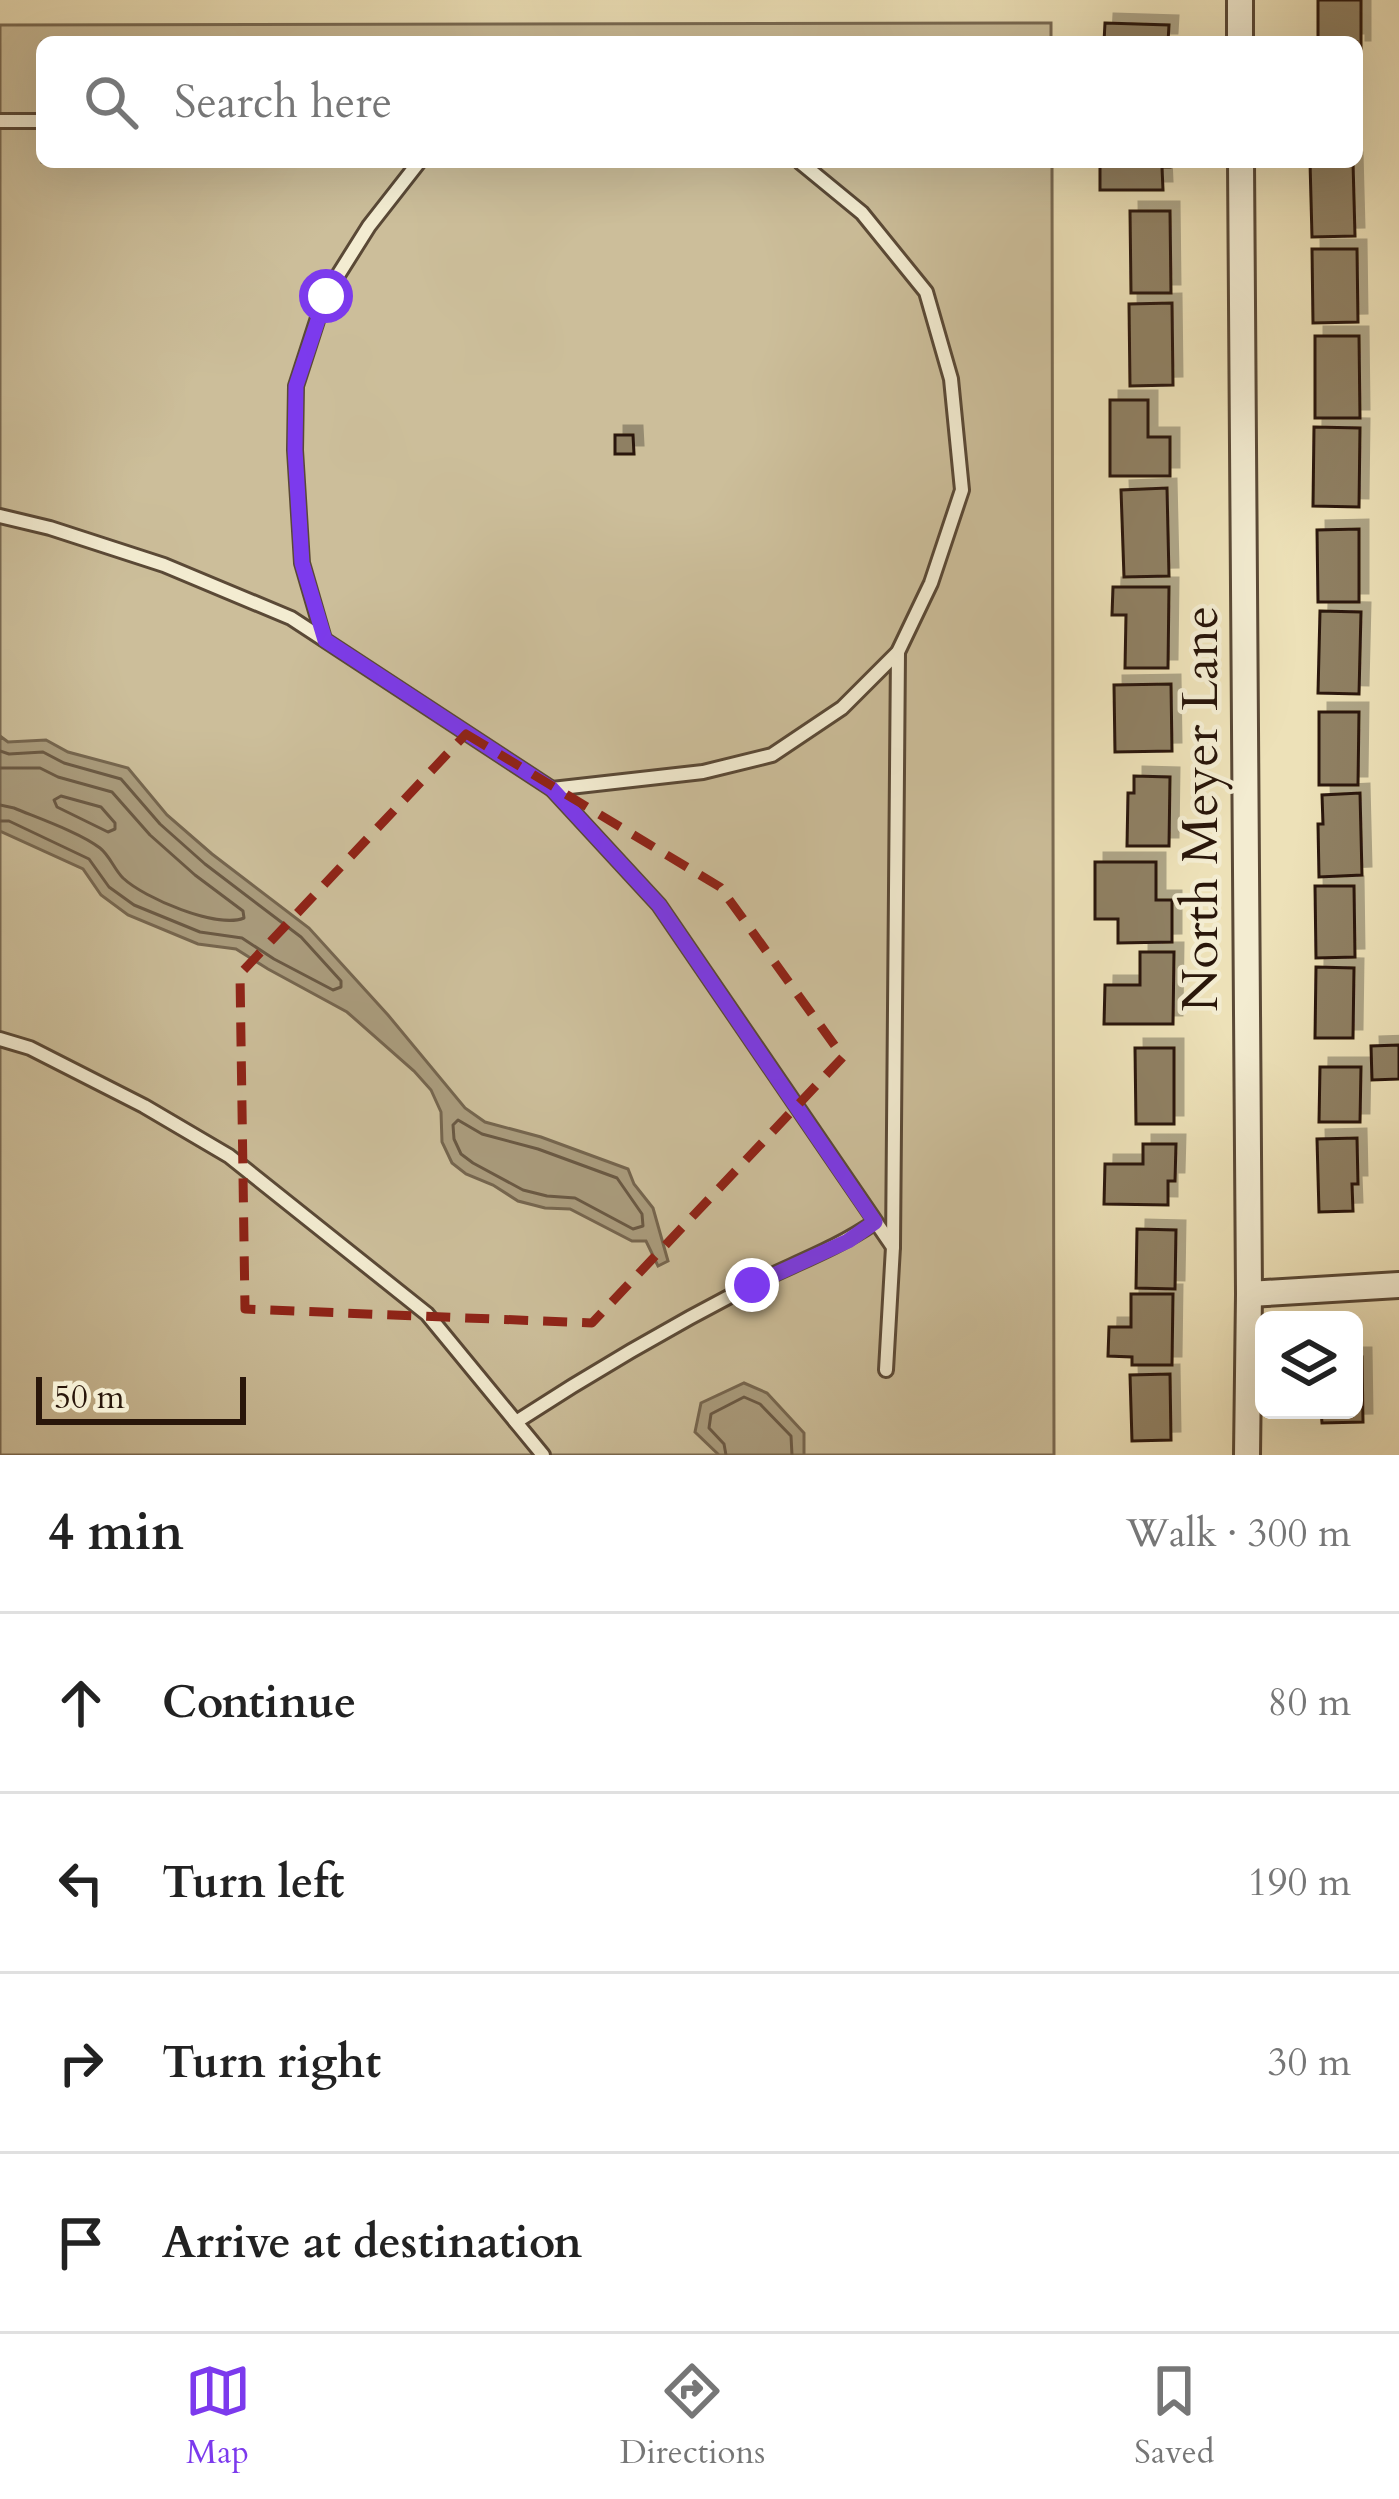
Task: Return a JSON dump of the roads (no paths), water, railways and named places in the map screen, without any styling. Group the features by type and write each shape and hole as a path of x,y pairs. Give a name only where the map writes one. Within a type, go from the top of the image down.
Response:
{"street":[{"path":"1240,0 1240,36"},
{"name":"North Meyer Lane","path":"1241,168 1247,1455"},
{"path":"1249,1294 1399,1285"}],"lane":[{"path":"0,121 36,121"},
{"path":"325,640 302,563 296,386 326,296 409,168"},
{"path":"552,789 703,772 772,755 842,708 898,652 931,584 962,490 951,380 926,292 862,213 807,168"},
{"path":"0,516 164,565 291,618 552,789 659,905 893,1246"},
{"path":"886,1370 893,1246 898,652"},
{"path":"0,1039 30,1048 106,1086 230,1156 427,1314 543,1455"},
{"path":"516,1422 574,1384 752,1285 848,1241 875,1222"}],"water":[{"path":"0,736 8,742 46,740 68,752 128,768 167,815 309,928 465,1108 485,1122 628,1169 653,1208 668,1261 658,1266 646,1241 632,1241 570,1209 518,1201 466,1174 452,1163 442,1142 441,1112 431,1090 347,1012 236,949 198,944 128,915 101,895 83,869 0,831"},
{"path":"744,1383 767,1393 804,1433 804,1455 719,1455 695,1432 701,1403"}]}
